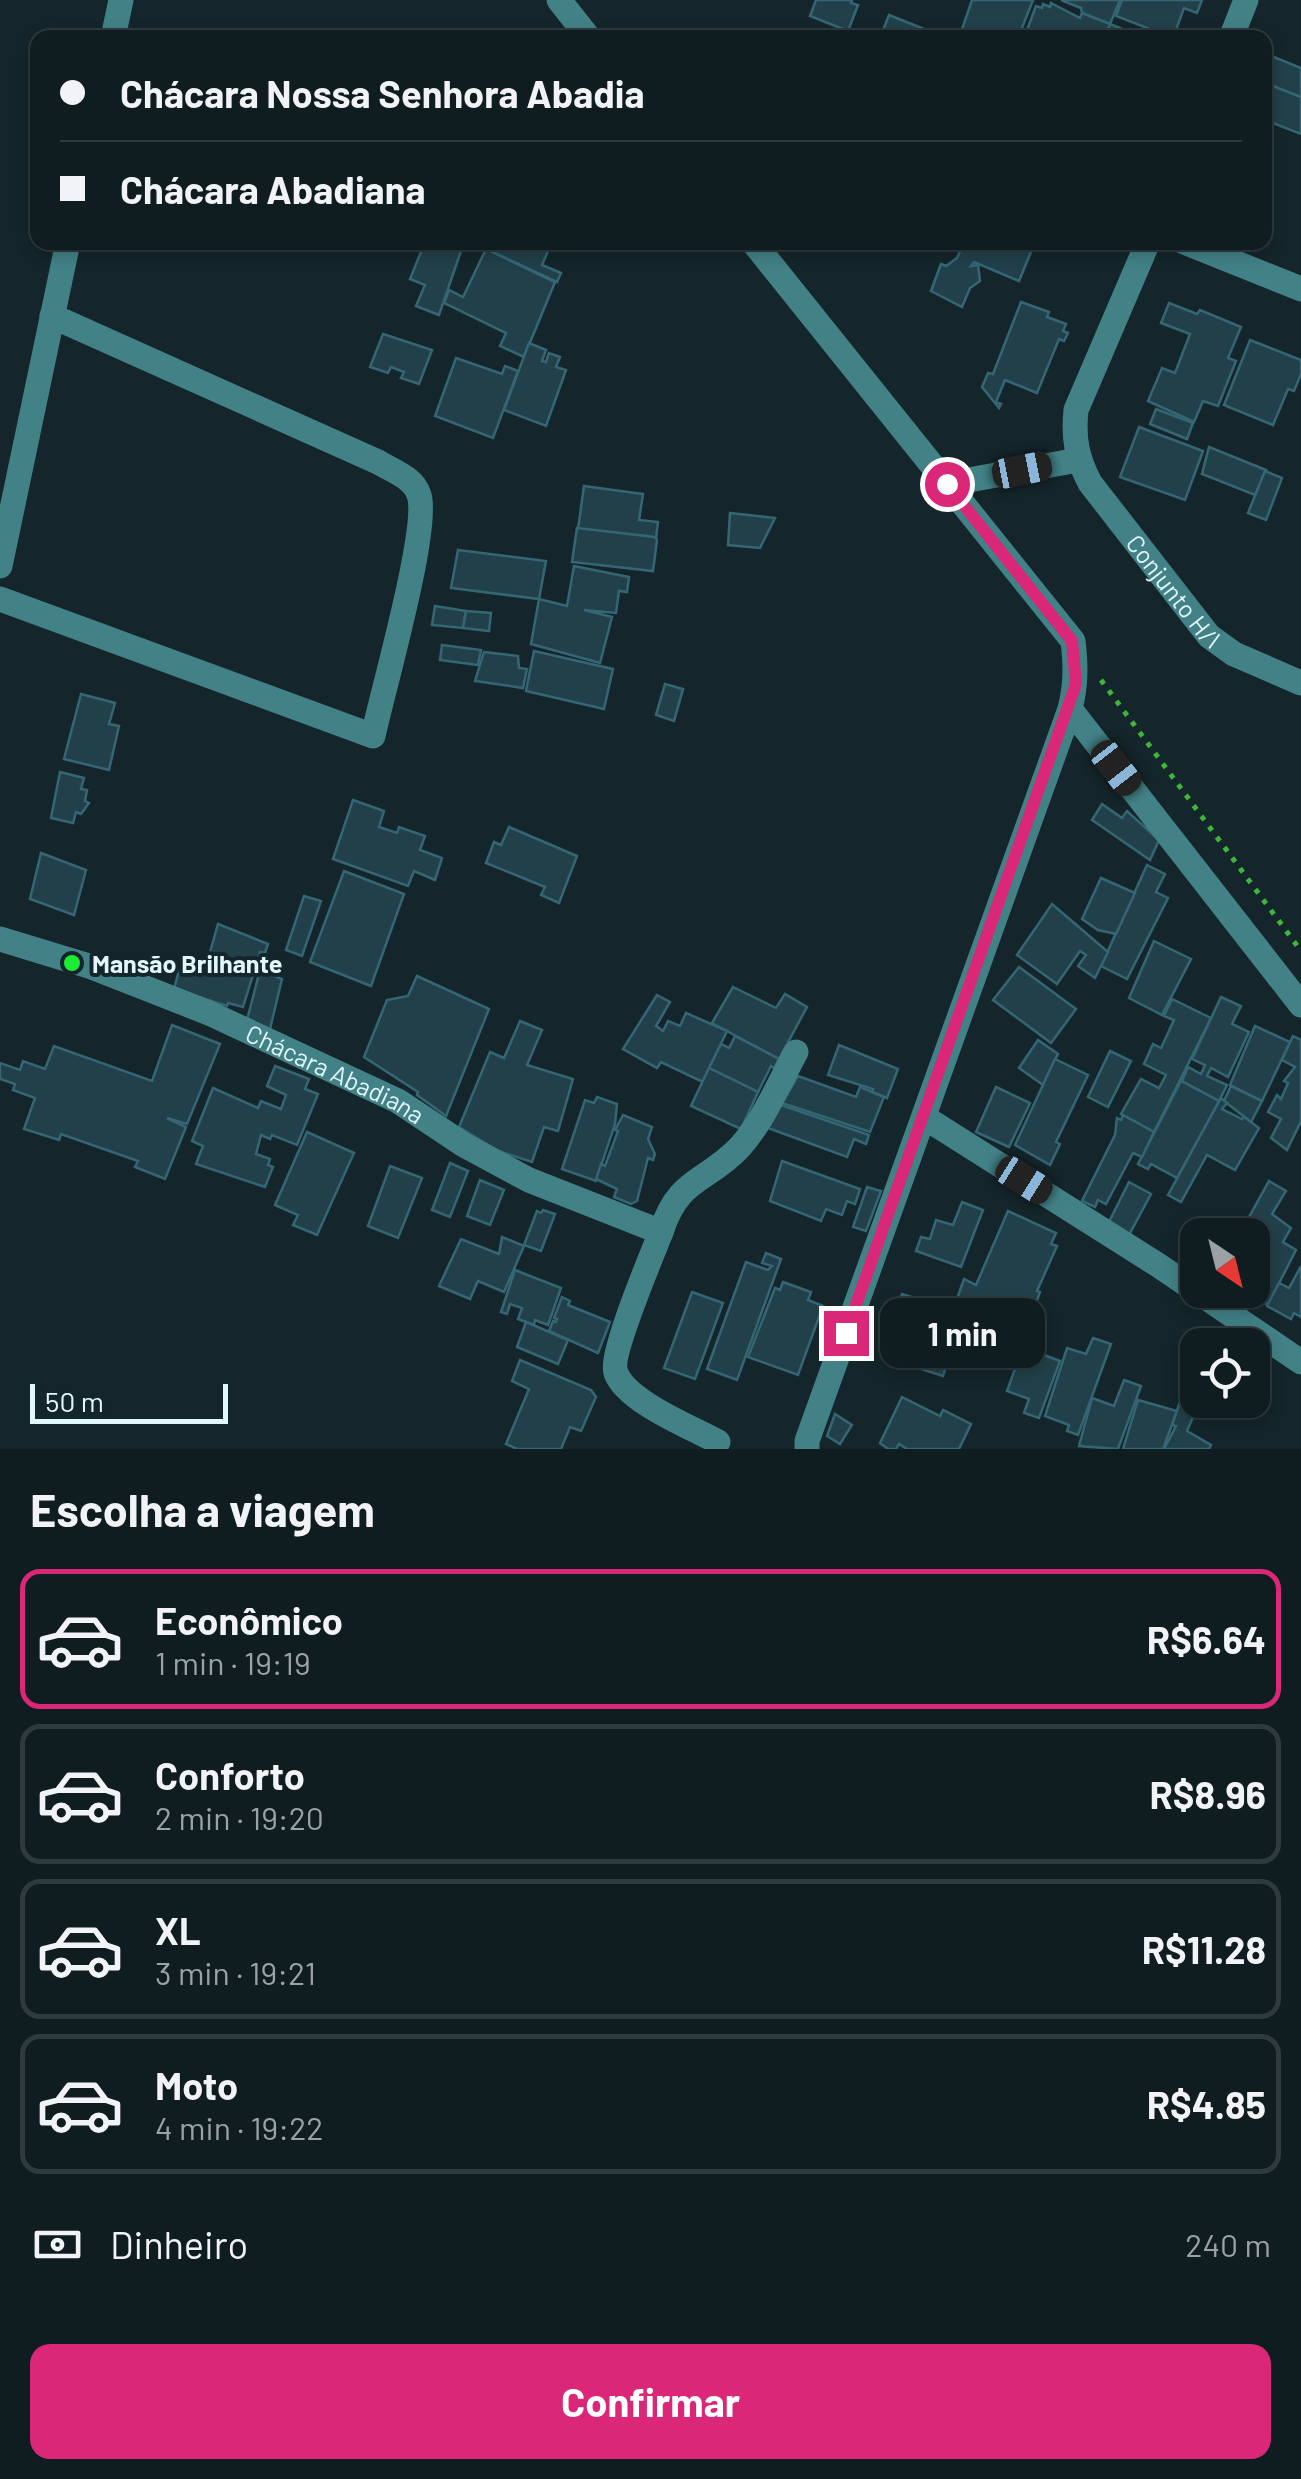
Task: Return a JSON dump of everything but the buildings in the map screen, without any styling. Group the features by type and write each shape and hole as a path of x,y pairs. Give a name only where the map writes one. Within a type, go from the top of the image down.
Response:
{"street":[{"path":"115,30 121,0"},
{"path":"559,0 583,30"},
{"path":"1233,30 1246,0"},
{"path":"0,566 66,250"},
{"path":"759,250 1072,641 1076,684 807,1449"},
{"path":"947,484 1078,460 1074,436 1076,410 1145,250"},
{"path":"1204,250 1301,289"},
{"path":"0,599 372,736 418,536 421,511 415,487 408,480 378,462 52,316"},
{"name":"Conjunto H/I","path":"1078,460 1090,484 1209,636 1234,654 1301,682"},
{"path":"1070,709 1301,1005"},
{"name":"Chácara Abadiana","path":"0,939 92,968 209,1013 398,1101 464,1145 529,1180 660,1232"},
{"path":"718,1442 626,1389 616,1376 614,1364 668,1210 679,1193 740,1147 796,1052"},
{"path":"924,1118 1158,1264 1301,1362"}],"path":[{"path":"1072,641 1301,951"}],"place":[{"name":"Mansão Brilhante","path":"72,963"}],"route":[{"path":"846,1333 1076,684 1072,641 947,484"}]}
